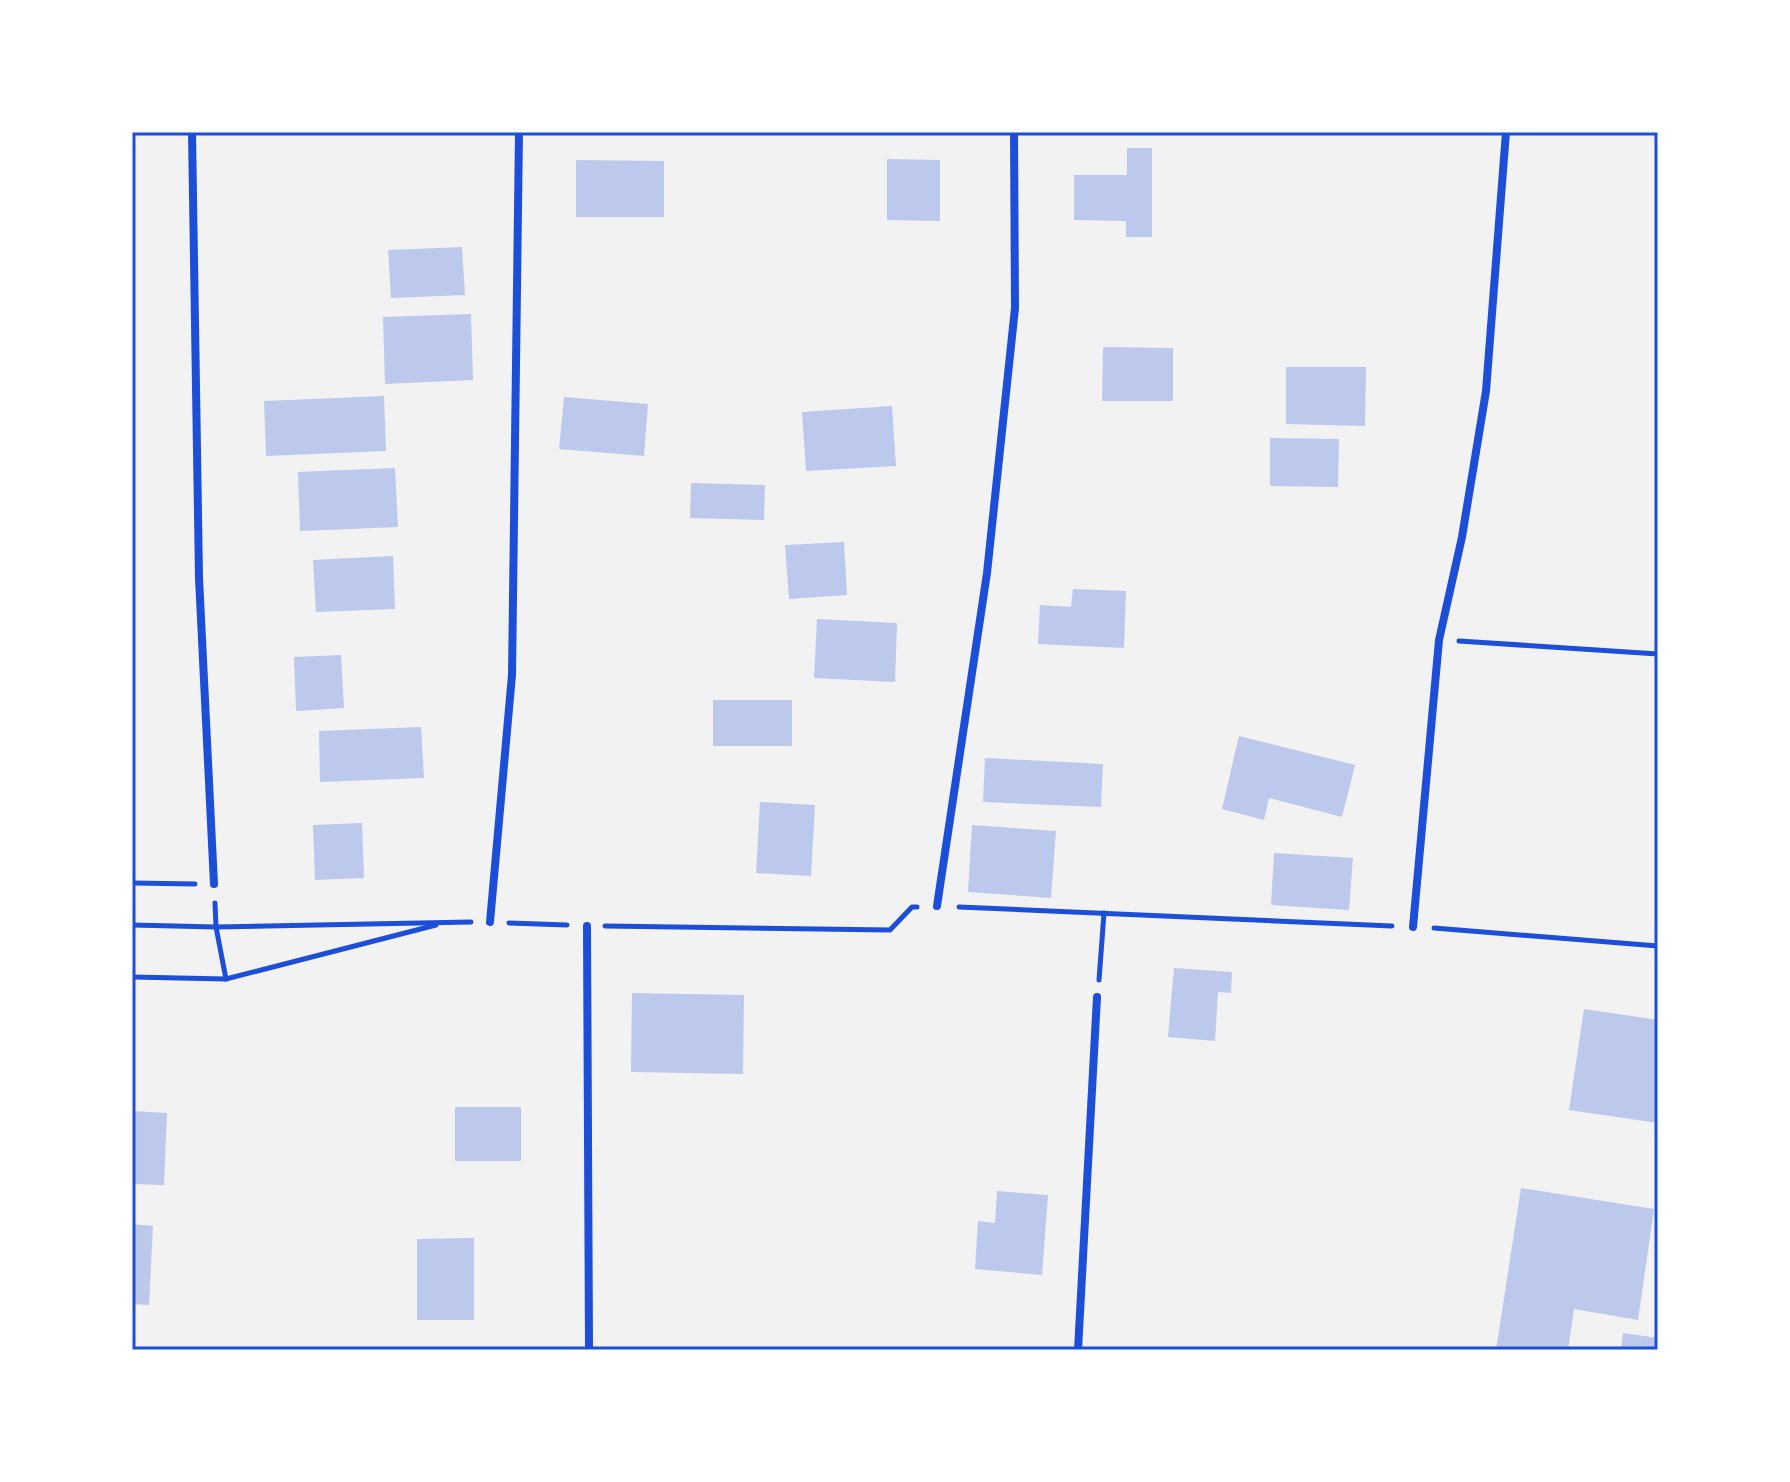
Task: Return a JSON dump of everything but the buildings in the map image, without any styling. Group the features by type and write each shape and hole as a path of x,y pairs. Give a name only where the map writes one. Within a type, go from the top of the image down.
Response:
{"street":[{"path":"192,132 199,578 214,884"},
{"path":"490,922 512,675 519,132"},
{"path":"937,906 987,573 1015,308 1014,132"},
{"path":"1413,927 1439,640 1462,537 1486,391 1506,132"},
{"path":"587,926 589,1350"},
{"path":"1078,1350 1097,997"}],"path":[{"path":"1439,640 1658,654"},
{"path":"132,883 214,884"},
{"path":"132,925 216,927 490,922 890,930 912,907 937,906 1413,927 1658,946"},
{"path":"1097,997 1104,913"},
{"path":"132,977 226,979 444,922"},
{"path":"216,927 226,979"}]}
